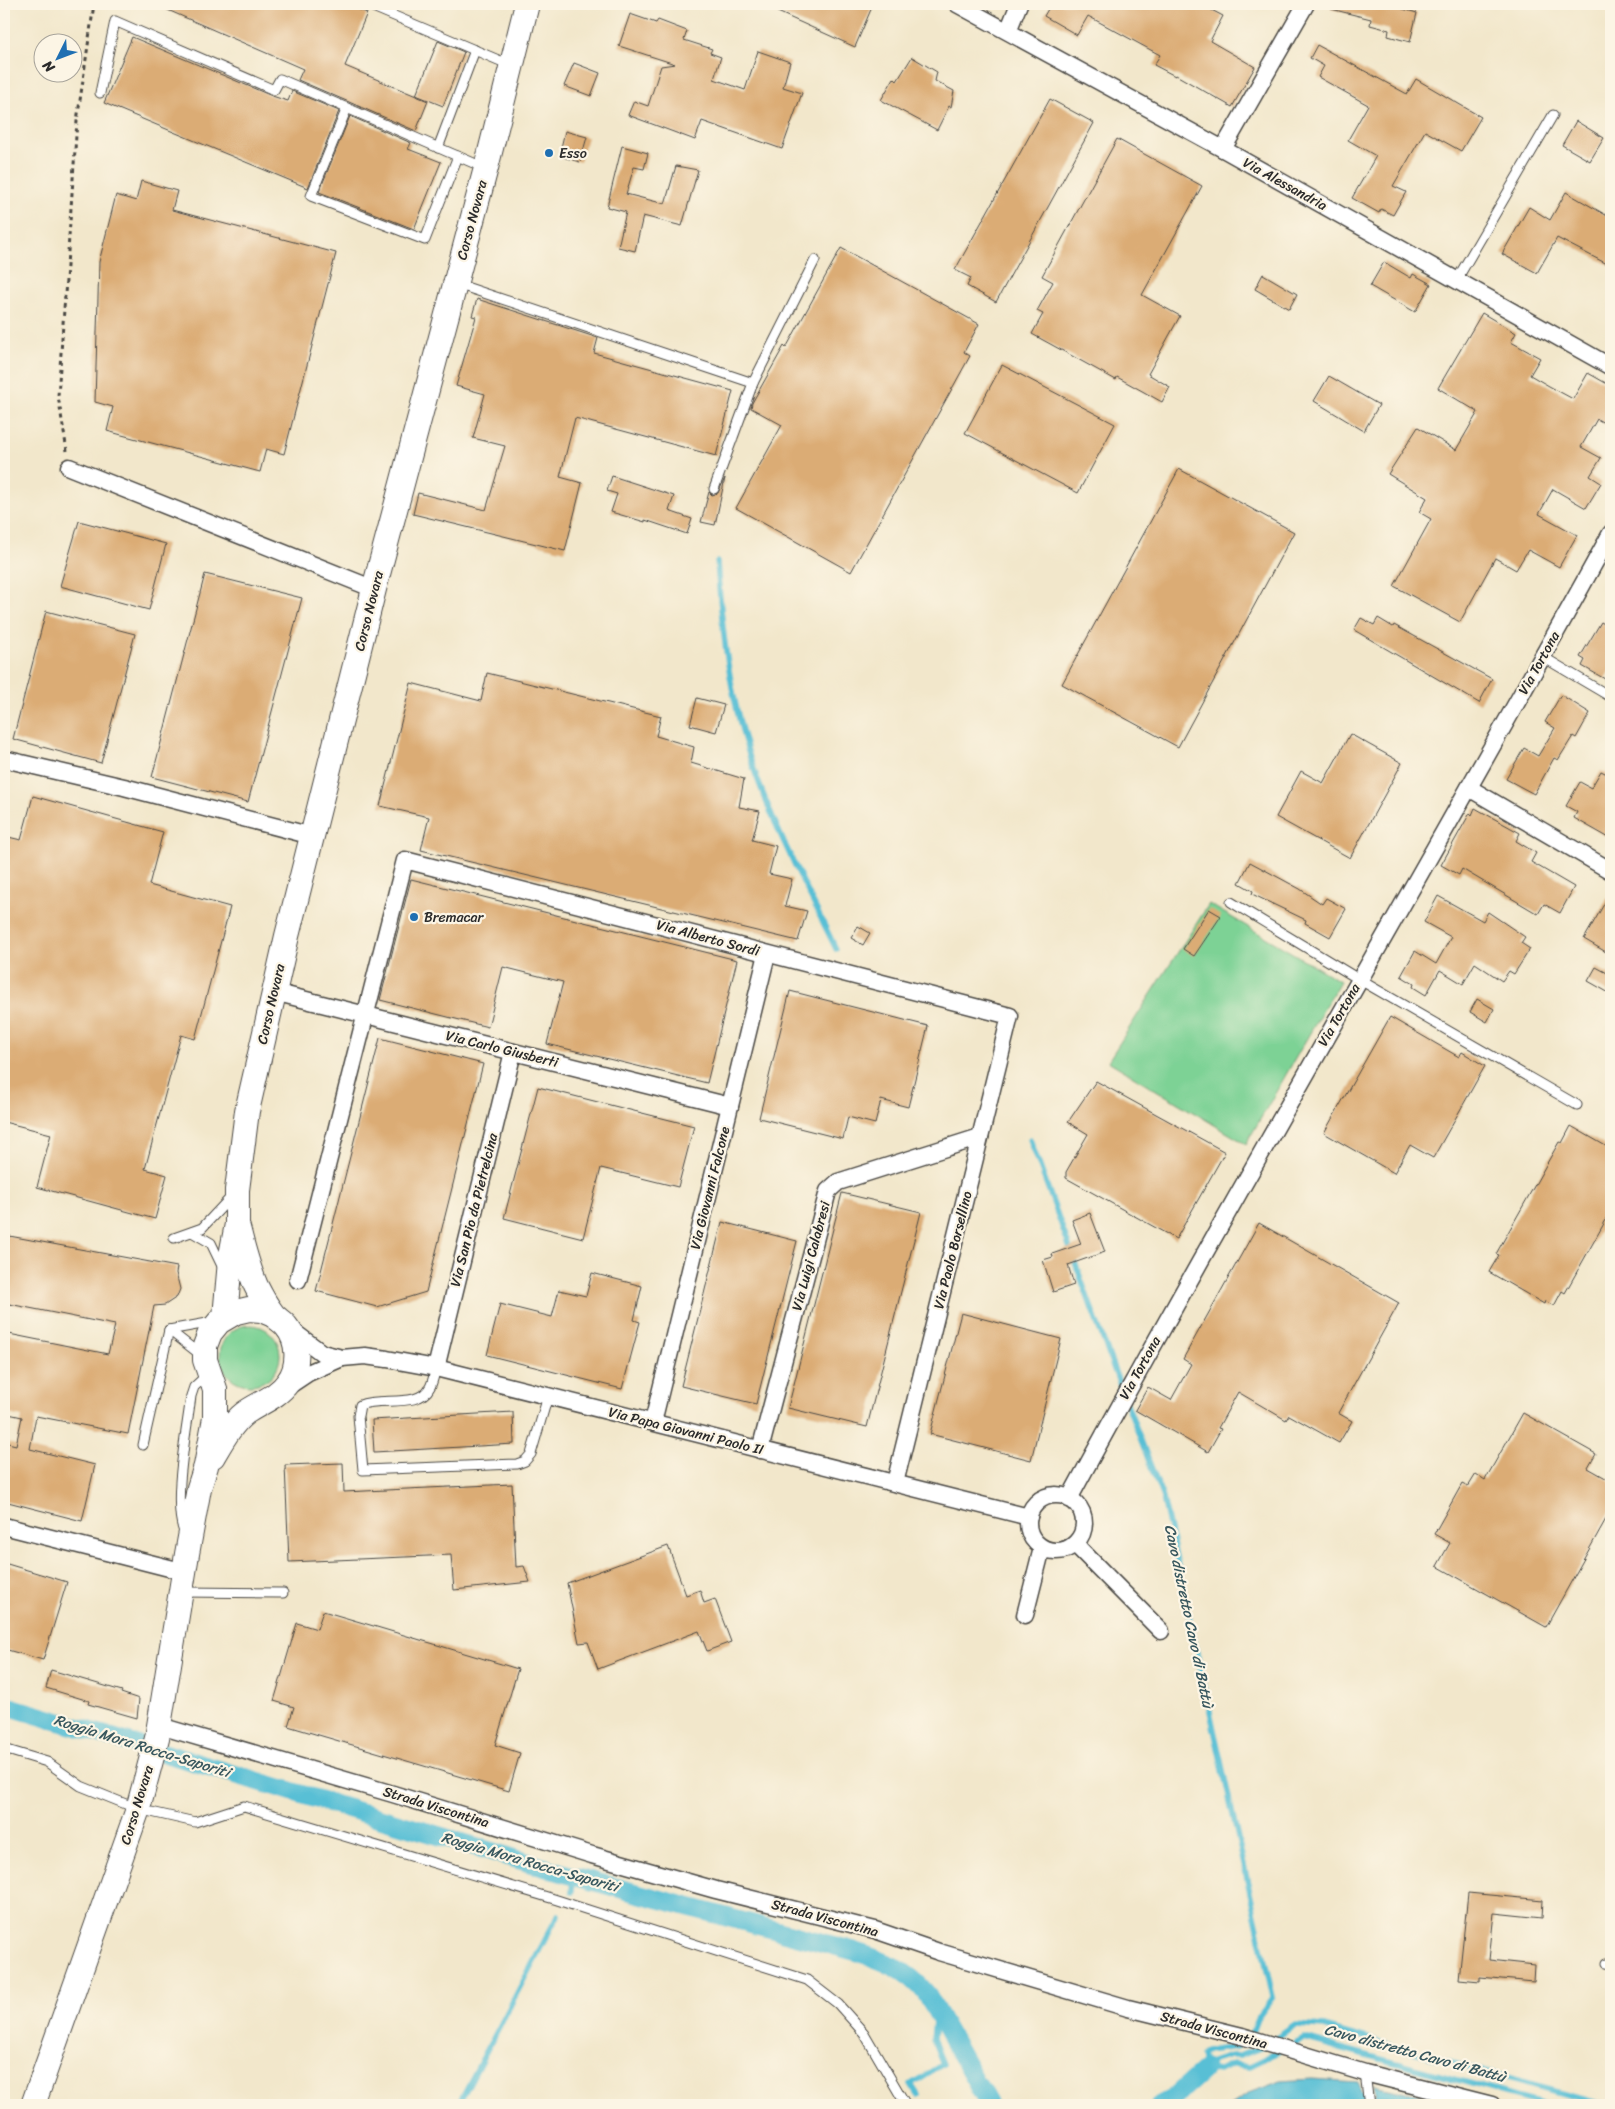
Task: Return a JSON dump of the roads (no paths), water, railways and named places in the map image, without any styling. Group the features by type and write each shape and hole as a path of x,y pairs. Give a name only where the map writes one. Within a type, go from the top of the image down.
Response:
{"main road":[{"name":"Corso Novara","path":"33,2105 138,1809 159,1732 189,1541 215,1418 214,1389 205,1360 206,1346 210,1333 222,1320 236,1224 237,1190 247,1111 274,992 374,589 486,168 527,4"},
{"name":"Corso Novara","path":"206,1466 230,1429 243,1415 272,1396 288,1382 295,1368 297,1354 294,1338 279,1320 256,1285 236,1224"},
{"path":"222,1320 236,1312 248,1309 261,1310 279,1320"},
{"path":"208,1373 218,1388 232,1398 249,1401 272,1396"}],"street":[{"name":"Via Alessandria","path":"957,4 1224,149 1611,367"},
{"path":"1008,31 1019,4"},
{"path":"1224,149 1306,4"},
{"path":"69,466 374,589"},
{"name":"Via Tortona","path":"1069,1499 1124,1397 1543,657 1611,533"},
{"path":"4,759 124,786 312,836"},
{"path":"1469,788 1611,871"},
{"name":"Via Alberto Sordi","path":"366,1014 405,860 1010,1016"},
{"name":"Via Giovanni Falcone","path":"653,1422 767,954"},
{"name":"Via Carlo Giusberti","path":"274,992 730,1106"},
{"path":"298,1280 366,1014"},
{"name":"Via Paolo Borsellino","path":"895,1483 1010,1016"},
{"name":"Via San Pio da Pietrelcina","path":"436,1368 513,1052"},
{"name":"Via Luigi Calabresi","path":"760,1450 828,1191 838,1182 980,1137"},
{"name":"Via Papa Giovanni Paolo II","path":"279,1320 322,1353 342,1358 366,1356 436,1368 1029,1517"},
{"name":"Via Papa Giovanni Paolo II","path":"272,1396 308,1373 342,1358"},
{"path":"1061,1496 1069,1499 1076,1504 1084,1520 1081,1537 1075,1544 1059,1551 1042,1548 1031,1535 1028,1526 1029,1517 1037,1503 1045,1498 1061,1496"},
{"path":"4,1526 183,1582"},
{"path":"1075,1544 1162,1630"},
{"path":"1025,1614 1042,1548"},
{"name":"Strada Viscontina","path":"159,1732 393,1794 592,1855 716,1890 875,1930 939,1952 1128,2008 1253,2039 1366,2078 1492,2105"}],"lane":[{"path":"366,4 510,66"},
{"path":"100,93 115,21 274,90 280,79 486,168"},
{"path":"438,148 475,50"},
{"path":"346,108 311,196 425,240 458,156"},
{"path":"1456,281 1553,114"},
{"path":"714,489 753,383 815,260"},
{"path":"454,284 753,383"},
{"path":"1543,657 1611,697"},
{"path":"1231,902 1360,980 1577,1104"},
{"path":"174,1238 202,1228 237,1190"},
{"path":"192,1232 211,1242 228,1278"},
{"path":"169,1330 222,1320"},
{"path":"169,1330 196,1352 208,1373 194,1387 191,1396 180,1483 178,1506 180,1525 189,1541"},
{"path":"143,1445 169,1330"},
{"path":"436,1368 430,1388 422,1396 409,1400 370,1401 360,1405 358,1416 363,1470 517,1464 525,1461 531,1454 548,1396"},
{"path":"183,1582 283,1593"},
{"path":"4,1749 48,1762 81,1786 138,1809 195,1822 244,1806 554,1899 807,1980 838,2004 864,2033 906,2105"},
{"path":"1366,2078 1369,2105"}],"water":[{"path":"1312,2079 1358,2082 1362,2105 1231,2105 1251,2092 1281,2081"},
{"path":"1374,2085 1462,2104 1467,2105 1377,2105"}],"waterway":[{"name":"Cavo distretto Cavo di Battù","path":"717,562 721,612 732,685 750,758 768,807 836,949"},
{"name":"Cavo distretto Cavo di Battù","path":"1030,1139 1163,1498 1273,1997 1257,2019 1249,2039 1237,2047 1206,2051 1202,2055 1205,2069"},
{"name":"Roggia Mora Rocca-Saporiti","path":"4,1705 573,1876 854,1951 884,1962 911,1978 926,1993 989,2105"},
{"path":"572,1892 573,1876"},
{"path":"458,2105 558,1915"},
{"path":"918,2095 911,2084 943,2064 933,2039 936,2012"},
{"name":"Cavo distretto Cavo di Battù","path":"1272,2041 1295,2025 1324,2027 1604,2105"},
{"name":"Cavo distretto Cavo di Battù","path":"1288,2047 1304,2038 1549,2105"},
{"name":"Cavo distretto Cavo di Battù","path":"1205,2069 1214,2061 1230,2056 1240,2056 1265,2046"},
{"name":"Cavo distretto Cavo di Battù","path":"1205,2069 1219,2071 1233,2064 1249,2066 1280,2051"},
{"name":"Cavo distretto Cavo di Battù","path":"1160,2105 1173,2098 1205,2069"},
{"path":"1336,2099 1352,2099 1377,2105"}],"place":[{"name":"Esso","path":"549,153"},
{"name":"Bremacar","path":"414,917"}]}
